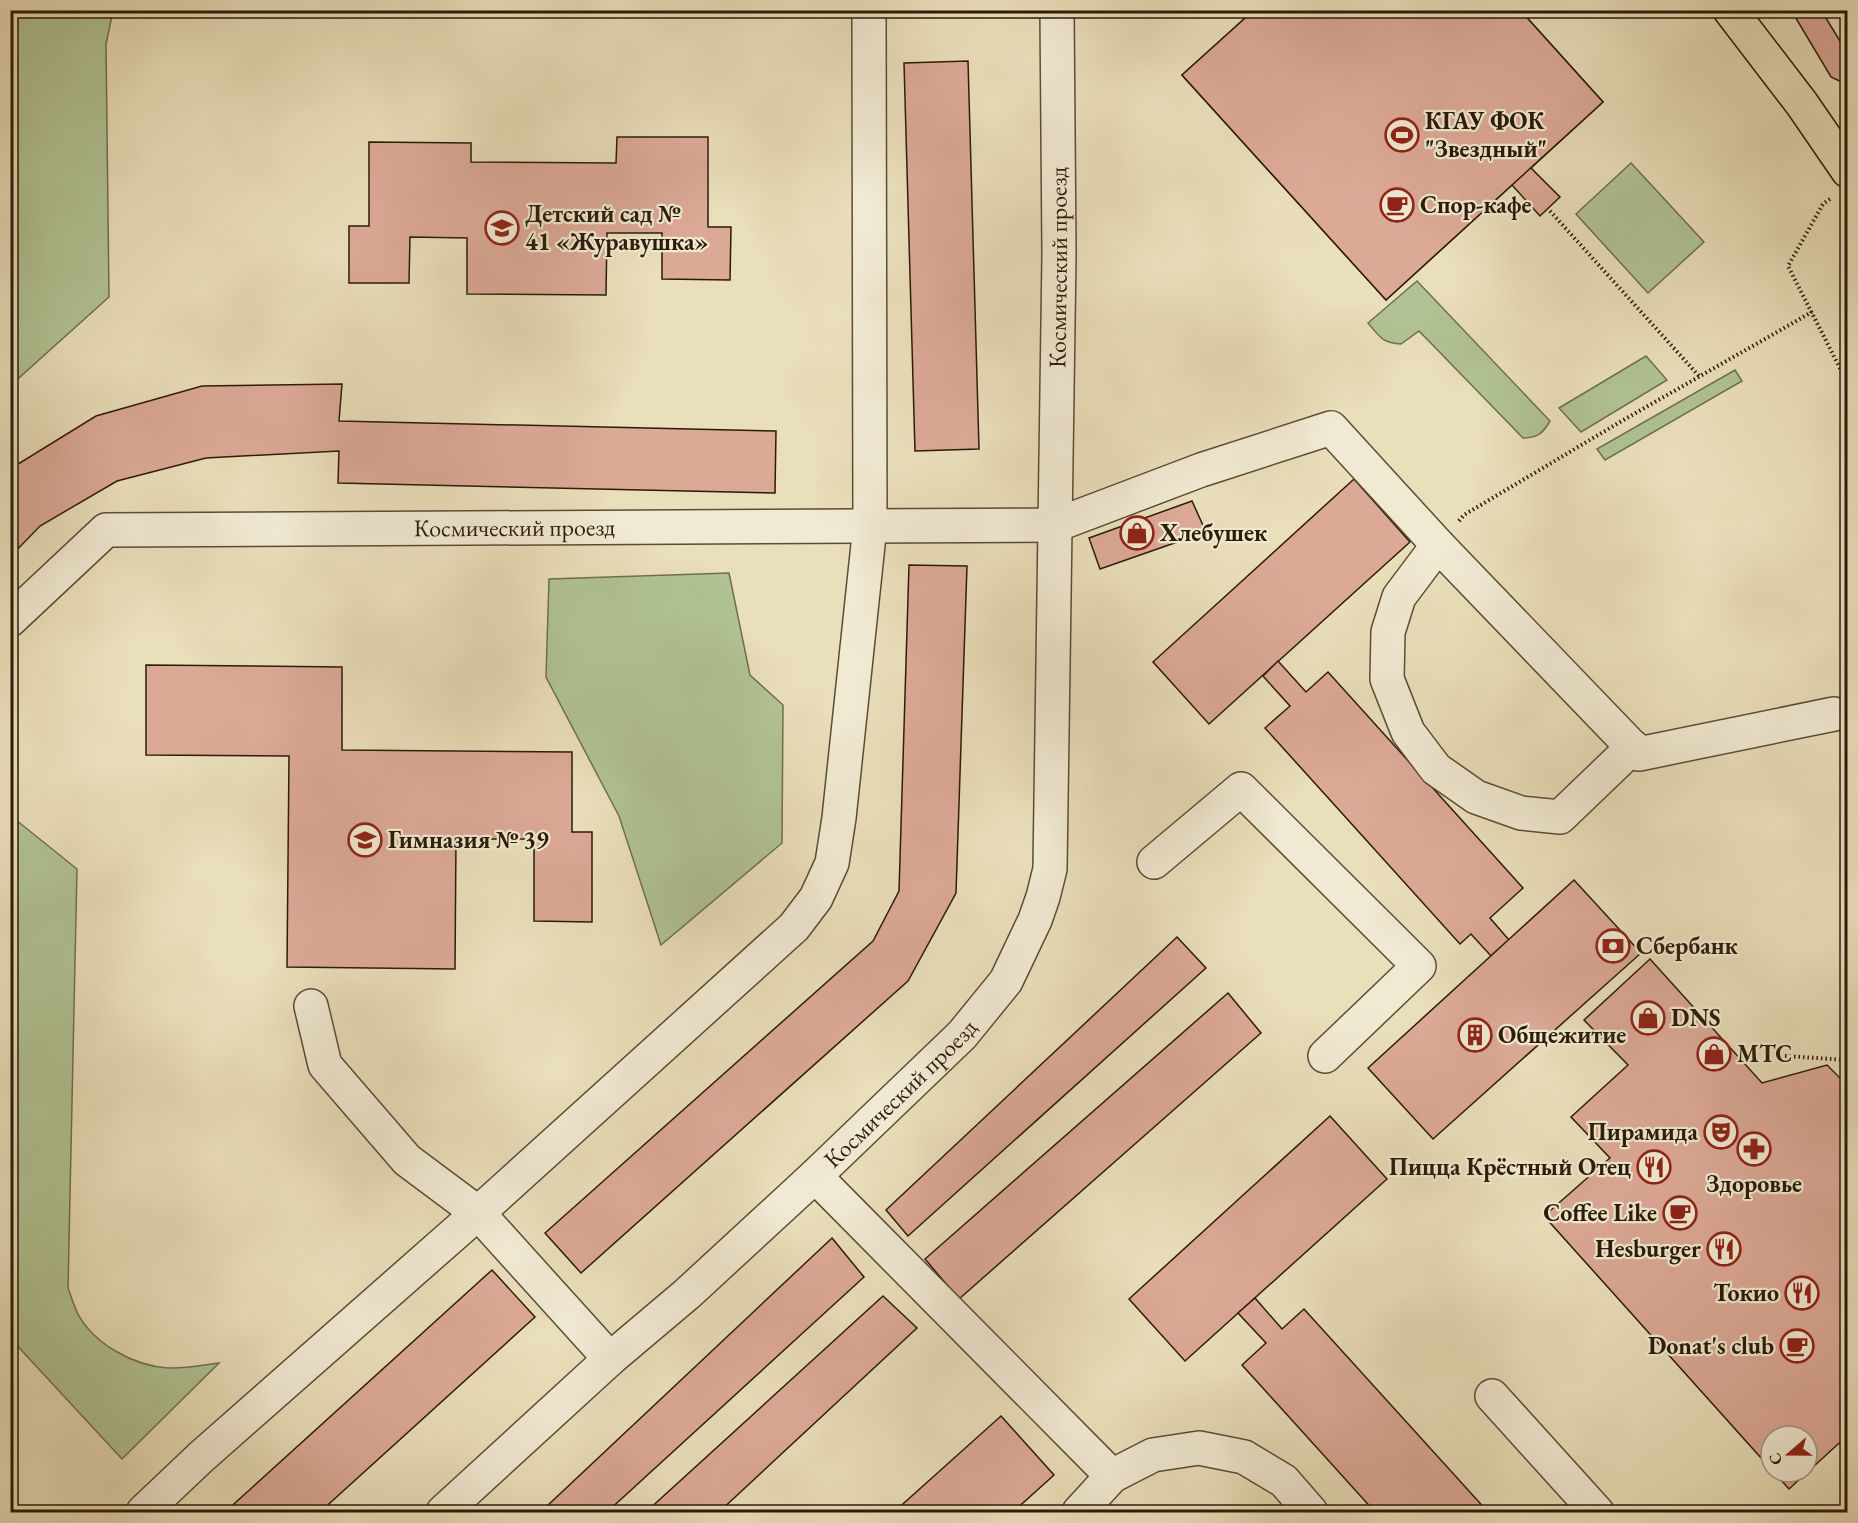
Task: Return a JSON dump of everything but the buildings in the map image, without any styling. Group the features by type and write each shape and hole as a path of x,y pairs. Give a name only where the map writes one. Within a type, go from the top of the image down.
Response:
{"main road":[{"path":"1730,10 1802,104 1848,171"}],"street":[{"path":"142,1512 201,1457 478,1213 794,927 816,898 831,863 839,818 870,526 869,10"},
{"name":"Космический проезд","path":"454,1509 610,1359 687,1293 815,1176 962,1035 1006,981 1027,941 1050,869 1059,254 1056,10"},
{"path":"1056,525 1201,470 1331,429 1438,545 1639,754 1834,714"},
{"name":"Космический проезд","path":"10,620 106,530 1056,525"},
{"path":"1438,545 1399,597 1388,632 1388,679 1408,732 1436,769 1476,797 1521,813 1560,817 1633,747"},
{"path":"1154,862 1241,789 1419,966 1325,1056"},
{"path":"311,1006 325,1065 407,1160 478,1213 610,1359"},
{"path":"815,1176 1112,1476"},
{"path":"1492,1396 1598,1512"},
{"path":"1079,1512 1112,1476 1153,1455 1198,1448 1244,1457 1284,1481 1311,1512"}],"path":[{"path":"1831,198 1823,204 1788,266 1848,384"},
{"path":"1550,211 1700,376"},
{"path":"1438,545 1464,515 1812,312"},
{"path":"1785,1056 1848,1060"}],"green space":[{"path":"11,10 113,11 106,44 109,297 11,385"},
{"path":"1631,163 1704,242 1648,293 1576,214"},
{"path":"1417,281 1550,421 1540,434 1523,438 1419,331 1401,344 1382,338 1368,323"},
{"path":"1646,356 1667,380 1581,432 1559,408"},
{"path":"1735,370 1742,381 1605,460 1597,449"},
{"path":"729,573 750,675 783,705 782,843 661,945 619,816 546,677 549,579"},
{"path":"11,816 77,869 68,1288 74,1304 85,1325 94,1335 116,1352 129,1358 168,1368 219,1363 122,1459 11,1339"}],"place":[{"name":"КГАУ ФОК \"Звездный\"","path":"1402,135"},
{"name":"Спор-кафе","path":"1397,205"},
{"name":"Детский сад № 41 «Журавушка»","path":"502,228"},
{"name":"Хлебушек","path":"1137,533"},
{"name":"Гимназия № 39","path":"365,840"},
{"name":"Сбербанк","path":"1613,946"},
{"name":"DNS","path":"1648,1018"},
{"name":"Общежитие","path":"1475,1035"},
{"name":"МТС","path":"1714,1054"},
{"name":"Пирамида","path":"1721,1132"},
{"name":"Здоровье","path":"1754,1149"},
{"name":"Пицца Крёстный Отец","path":"1654,1167"},
{"name":"Coffee Like","path":"1680,1213"},
{"name":"Hesburger","path":"1724,1249"},
{"name":"Токио","path":"1802,1293"},
{"name":"Donat's club","path":"1797,1346"}]}
